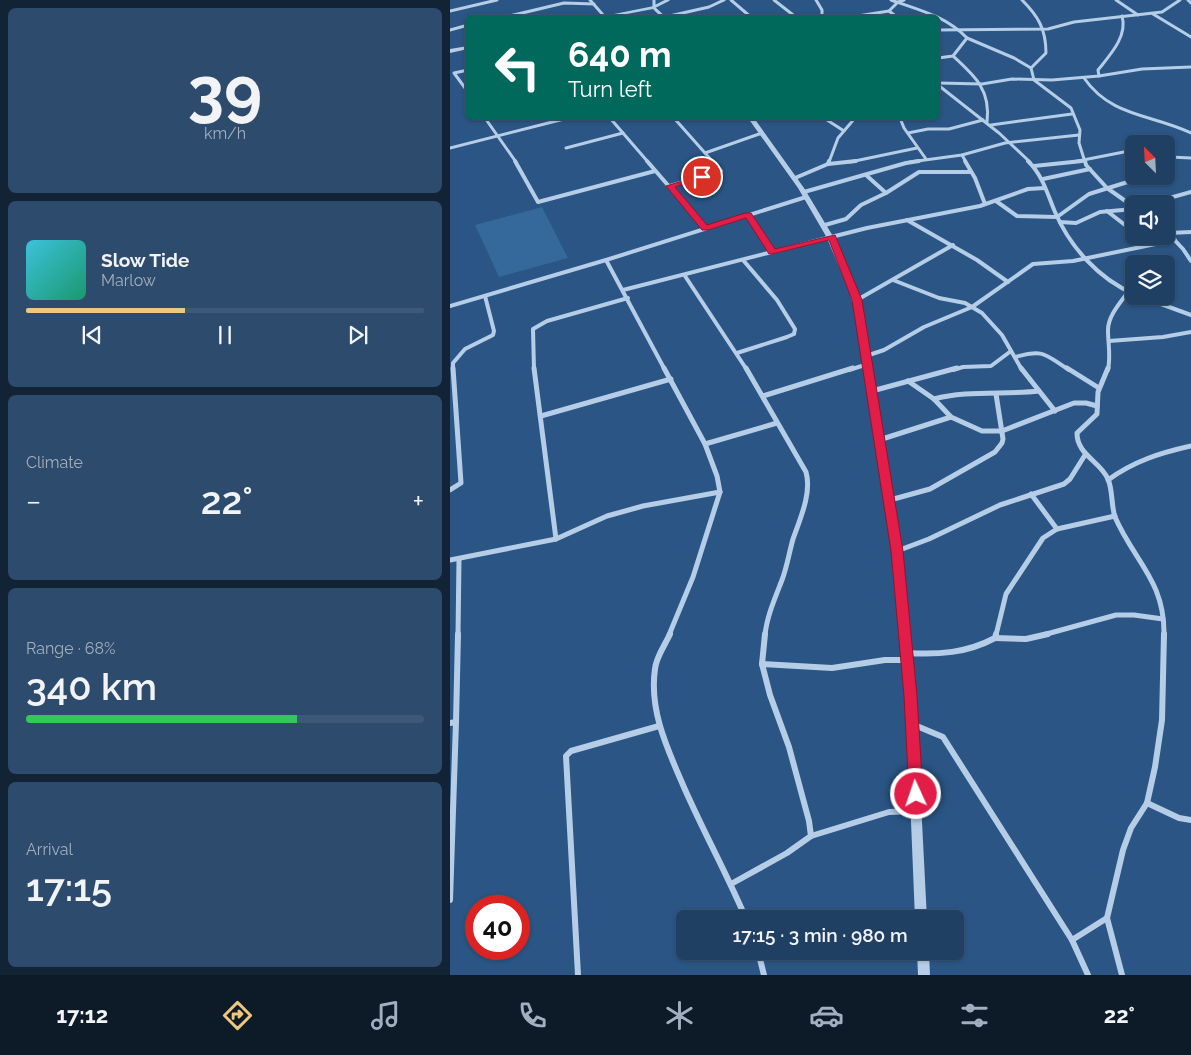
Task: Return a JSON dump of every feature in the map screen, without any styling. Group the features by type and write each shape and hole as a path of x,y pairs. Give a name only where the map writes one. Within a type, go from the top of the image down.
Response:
{"street":[{"path":"450,11 497,0"},
{"path":"590,0 603,15"},
{"path":"654,0 654,6 663,15"},
{"path":"609,15 654,6 668,0"},
{"path":"674,15 709,7 724,0"},
{"path":"731,0 748,15"},
{"path":"774,0 793,15"},
{"path":"816,0 822,10 822,15"},
{"path":"891,0 935,15"},
{"path":"863,15 888,11 898,2 904,0"},
{"path":"1022,0 1038,15 1043,22 1044,29 1046,53 1031,68"},
{"path":"1116,0 1138,15"},
{"path":"940,30 1044,29 1074,22 1153,14 1162,12 1180,0"},
{"path":"1188,0 1191,3"},
{"path":"514,15 564,3 594,4"},
{"path":"888,11 894,15"},
{"path":"1153,14 1191,37"},
{"path":"1099,76 1098,70 1116,48 1124,23 1122,16"},
{"path":"940,18 960,30 967,38 1014,58 1031,68 1034,80 1071,108 1080,130 1078,143 1084,161 1107,188 1125,201"},
{"path":"450,30 465,27"},
{"path":"940,58 953,56 967,38"},
{"path":"450,51 465,48"},
{"path":"953,56 982,84 987,105 987,122"},
{"path":"940,84 982,84 1012,79 1084,78 1131,70 1191,67"},
{"path":"465,71 452,73 465,89"},
{"path":"1084,78 1096,94 1114,105 1169,122 1191,133"},
{"path":"940,86 948,95 991,125 1034,166 1043,179 1044,188 1057,217 1085,258 1092,266 1125,290"},
{"path":"991,125 1072,114"},
{"path":"487,120 499,136 538,202 655,171"},
{"path":"450,148 560,120"},
{"path":"612,120 705,228"},
{"path":"670,186 720,172 721,170 676,120"},
{"path":"753,120 795,178 832,237 857,300 897,551 912,724 921,910"},
{"path":"827,120 844,131"},
{"path":"828,164 838,138 853,120"},
{"path":"901,120 917,148 926,159"},
{"path":"908,133 928,129 949,129 983,120"},
{"path":"705,153 762,132"},
{"path":"566,148 623,133"},
{"path":"450,306 606,260 866,175 926,159 962,155 1010,143 1079,134"},
{"path":"795,178 828,164 847,163 917,148"},
{"path":"1034,166 1084,161 1125,152"},
{"path":"962,155 985,204"},
{"path":"1175,158 1191,158"},
{"path":"1043,179 1090,169"},
{"path":"825,225 846,220 860,205 919,172 971,172"},
{"path":"866,175 886,192"},
{"path":"996,201 1017,216 1057,217 1081,198 1125,183"},
{"path":"623,290 685,276 832,237 985,204 1028,189 1044,188"},
{"path":"1175,196 1191,192"},
{"path":"1060,222 1076,223 1107,211 1125,209"},
{"path":"1107,211 1125,225"},
{"path":"748,215 772,252"},
{"path":"907,220 952,245 1008,282"},
{"path":"1175,232 1191,232"},
{"path":"1175,240 1191,261"},
{"path":"857,300 952,245"},
{"path":"762,396 867,360 906,336 972,307 1033,264 1085,258 1146,245"},
{"path":"606,260 705,444 717,476 720,492 693,577 678,616 655,666 653,687 659,726 666,747 701,827 731,884 742,910"},
{"path":"737,353 787,337 794,334 795,329 776,300 743,260"},
{"path":"685,276 737,353 806,472 808,479 804,508 791,546 783,580 773,601 765,632 762,664 770,695 789,747 809,821 811,836"},
{"path":"893,280 939,298 965,303 989,319 1002,335 1023,372 1055,411"},
{"path":"450,490 456,488 460,483 451,362 465,349 492,335 494,330 485,296"},
{"path":"1122,975 1108,918 1123,850 1131,828 1147,803 1155,767 1162,720 1164,680 1163,609 1154,584 1115,516 1108,480 1102,470 1086,455 1077,439 1077,433 1094,418 1098,406 1099,388 1107,373 1111,356 1108,328 1115,309 1125,296"},
{"path":"556,539 534,362 533,329 547,321 628,298"},
{"path":"1164,305 1191,315"},
{"path":"1109,341 1163,337 1191,332"},
{"path":"872,390 963,367 991,366 1011,351"},
{"path":"1015,357 1035,352 1042,353 1099,388"},
{"path":"541,416 671,379"},
{"path":"908,381 934,400 951,416 982,431 1002,431 1026,420 1074,403 1098,406"},
{"path":"934,400 949,394 996,394 1039,391"},
{"path":"890,500 930,489 995,452 1002,446 1004,440 997,410 996,394"},
{"path":"879,440 951,416"},
{"path":"705,444 777,424"},
{"path":"1108,480 1140,458 1191,446"},
{"path":"897,551 929,539 993,508 1054,488 1070,479 1086,455"},
{"path":"450,560 556,539 608,516 643,506 720,492"},
{"path":"1032,494 1057,529"},
{"path":"995,638 1001,610 1010,584 1025,567 1042,538 1057,529 1115,516"},
{"path":"450,900 453,722 459,559"},
{"path":"762,664 832,668 907,656 969,649 995,638 1011,641 1036,637 1117,615 1163,618"},
{"path":"912,724 943,737 1072,940 1088,975"},
{"path":"578,975 566,756 572,751 659,726"},
{"path":"1147,803 1179,818 1191,820"},
{"path":"731,884 811,836 889,812 917,811"},
{"path":"1072,940 1108,918"},
{"path":"760,960 764,975"},
{"path":"923,960 924,975"}],"shaded area":[{"path":"542,207 568,258 499,277 475,225"}],"route":[{"path":"702,177 670,186 705,228 748,215 772,252 832,237 857,300 897,551 910,696 916,794"}]}
